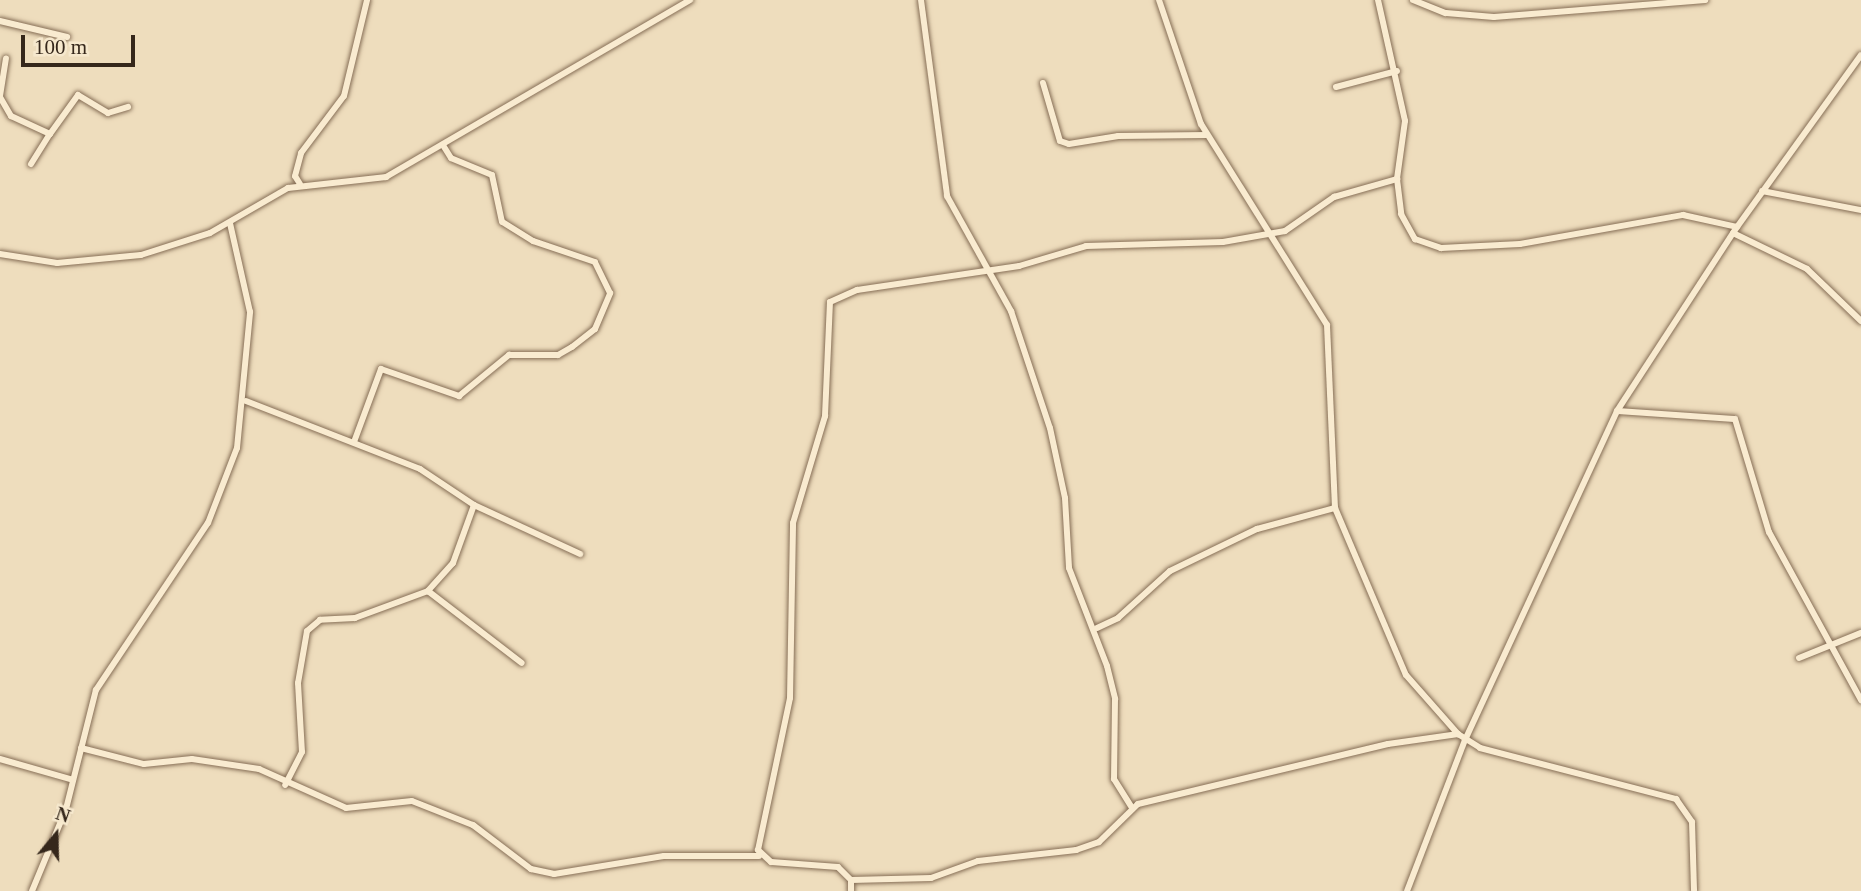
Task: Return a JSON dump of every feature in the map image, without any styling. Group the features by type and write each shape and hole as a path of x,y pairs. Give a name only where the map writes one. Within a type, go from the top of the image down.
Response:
{"street":[{"path":"300,184 295,176 301,153 344,96 367,0"},
{"path":"0,254 95,263 173,246 230,223 300,184 386,177 690,0"},
{"path":"921,0 947,196 1011,311 1050,428 1065,498 1074,590 1097,628 1115,699 1114,779 1131,806"},
{"path":"1159,0 1208,135 1273,233 1327,325 1335,509 1406,675 1465,740 1516,761 1676,799 1692,822 1694,891"},
{"path":"1379,0 1398,71 1405,121 1397,179 1408,234 1441,248 1541,241 1683,215 1735,230 1807,269 1861,321"},
{"path":"1413,0 1446,13 1494,17 1706,0"},
{"path":"0,21 67,37"},
{"path":"1407,891 1465,740 1617,411 1735,230 1861,55"},
{"path":"6,58 0,97 11,116 50,134"},
{"path":"1336,87 1398,71"},
{"path":"1043,83 1060,141 1069,144 1118,136 1208,135"},
{"path":"31,164 78,95 107,113 128,107"},
{"path":"354,442 381,369 459,396 509,355 558,355 572,347 595,329 610,293 595,262 533,240 502,222 492,175 451,158 443,145"},
{"path":"759,856 763,808 790,698 793,523 825,416 825,310 857,290 986,267 1019,266 1087,246 1223,243 1273,233 1303,223 1334,197 1397,179"},
{"path":"1762,191 1861,210"},
{"path":"32,891 73,780 104,673 208,523 237,448 246,401 250,312 230,223"},
{"path":"246,401 428,473 474,505 580,554"},
{"path":"1617,411 1735,419 1762,516 1861,701"},
{"path":"285,785 302,752 298,683 307,631 320,620 355,618 428,591 453,563 474,505"},
{"path":"1097,628 1118,618 1170,571 1257,529 1335,509"},
{"path":"428,591 522,663"},
{"path":"1799,658 1831,648 1861,632"},
{"path":"81,748 144,764 228,762 258,769 285,785 346,808 412,801 473,825 531,869 555,874 664,856 759,856 828,864 851,886 865,881 931,878 978,861 1076,850 1109,835 1131,806 1388,744 1458,734"},
{"path":"0,759 73,780"}]}
